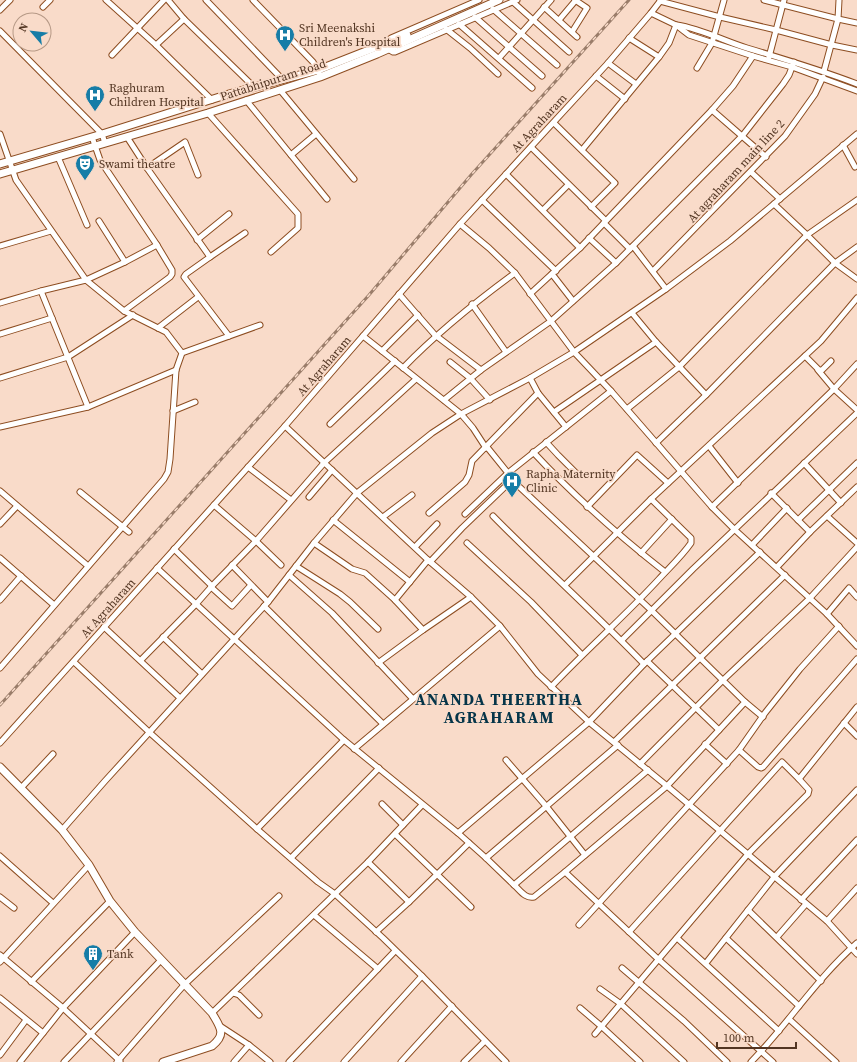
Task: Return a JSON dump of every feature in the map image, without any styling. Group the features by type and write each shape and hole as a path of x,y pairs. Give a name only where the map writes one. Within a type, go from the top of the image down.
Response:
{"street":[{"path":"0,10 10,0"},
{"path":"43,7 50,0"},
{"path":"106,0 138,28 212,100"},
{"path":"112,55 164,0"},
{"path":"168,0 184,19 254,87"},
{"path":"206,0 282,79"},
{"path":"253,0 313,62 319,74"},
{"path":"479,0 390,38 387,46 390,51 395,52 493,9 515,1 569,52"},
{"name":"Pattabhipuram Road","path":"403,40 490,0"},
{"name":"Pattabhipuram Road","path":"0,174 208,113 280,90 499,0"},
{"path":"499,58 551,0"},
{"path":"559,20 575,0 587,8 572,32"},
{"path":"660,0 720,17 857,50"},
{"name":"At Agraharam","path":"0,743 285,426 460,224 608,63 651,13 660,0"},
{"path":"696,68 712,43 724,0"},
{"path":"764,0 783,2 838,19 857,23"},
{"name":"At agraharam main line 2","path":"653,271 766,157 785,136 803,112 815,94 823,74 838,19 839,0"},
{"path":"768,60 783,2"},
{"path":"544,7 577,37"},
{"path":"493,9 557,65"},
{"path":"651,13 676,25 689,35 712,43 753,56 793,65 857,84"},
{"path":"475,17 542,76"},
{"path":"156,45 184,19"},
{"path":"459,24 532,88"},
{"path":"676,25 690,27 746,48 770,54 793,65"},
{"path":"582,150 659,58 676,25"},
{"path":"446,29 470,48 498,74"},
{"path":"0,31 102,134 105,143"},
{"path":"629,38 659,58"},
{"path":"530,294 580,248 712,110 733,86 753,56"},
{"path":"608,63 636,84"},
{"path":"444,400 480,370 551,321 632,248 743,135 783,84 793,65"},
{"name":"Pattabhipuram Road","path":"0,164 282,79 319,74"},
{"path":"823,74 857,91"},
{"path":"596,76 625,99"},
{"path":"280,90 354,179"},
{"path":"246,100 326,199"},
{"path":"712,110 743,135 766,157"},
{"path":"208,113 298,214 298,228 270,252"},
{"path":"554,122 615,183 592,207"},
{"path":"0,134 16,180 86,280 124,311 166,332 182,353"},
{"path":"291,155 316,134"},
{"path":"62,830 268,602 288,575 357,493 432,433 461,414 490,400 574,352 666,289 730,241 857,134"},
{"path":"92,137 100,160 172,270 170,278 124,311"},
{"path":"127,137 210,257"},
{"path":"147,168 185,142 198,175"},
{"path":"843,145 854,167"},
{"path":"532,147 568,185 592,207 604,222 632,248 653,271 666,289"},
{"path":"58,157 87,225"},
{"path":"751,172 780,199"},
{"path":"506,174 580,248"},
{"path":"543,210 568,185"},
{"path":"482,200 554,272 574,300"},
{"path":"627,409 679,367 807,235 857,200"},
{"path":"774,204 835,263 857,279"},
{"path":"197,240 229,214"},
{"path":"99,221 125,262"},
{"path":"460,224 489,248 515,273 574,352 611,391 712,507 827,614 857,646"},
{"path":"0,246 51,231"},
{"path":"229,336 184,277 186,274 245,233"},
{"path":"589,238 616,263"},
{"path":"0,303 86,280 157,245"},
{"path":"656,443 706,395 835,263 857,246"},
{"path":"402,368 435,335 472,304 515,273"},
{"path":"41,291 88,407"},
{"path":"399,294 435,335 480,370"},
{"path":"158,328 198,297"},
{"path":"565,586 651,499 821,341 857,298"},
{"path":"472,304 506,352"},
{"path":"632,313 656,342 706,395"},
{"path":"0,378 68,357 133,315"},
{"path":"382,351 418,315"},
{"path":"0,334 52,318"},
{"path":"182,353 260,325"},
{"path":"363,336 461,414 512,480 651,610 722,681 763,716"},
{"path":"554,412 656,342"},
{"path":"0,668 164,479 168,472 176,370 182,353"},
{"path":"622,640 734,529 857,411 834,389 805,356"},
{"path":"330,424 395,361"},
{"path":"818,370 822,370 831,361"},
{"path":"450,362 470,378 490,400"},
{"path":"712,507 834,389 857,364"},
{"path":"0,427 88,407 176,370"},
{"path":"530,378 538,392 566,427"},
{"path":"141,660 197,604 212,586 256,541 324,463 416,379"},
{"path":"465,514 508,473 611,391"},
{"path":"429,513 465,482 469,475 472,461 487,448 538,392"},
{"path":"173,411 195,402"},
{"path":"285,426 429,561 471,597 500,626 526,660 551,687 590,722 827,921 857,954"},
{"path":"546,442 577,474"},
{"path":"709,446 738,483"},
{"path":"533,452 587,507 665,572"},
{"path":"587,507 637,455 668,483"},
{"path":"798,520 857,462"},
{"path":"804,463 841,503"},
{"path":"248,467 291,500"},
{"path":"309,497 332,470"},
{"path":"395,600 429,561 512,480"},
{"path":"777,567 810,532 857,488"},
{"path":"0,491 88,566"},
{"path":"80,492 129,532"},
{"path":"771,493 810,532"},
{"path":"383,517 412,495"},
{"path":"551,687 582,654 611,629 640,600 690,545 692,540 651,499"},
{"path":"214,505 256,541 281,565"},
{"path":"0,524 17,506"},
{"path":"752,545 787,508"},
{"path":"493,516 519,543 719,730"},
{"path":"827,516 857,543"},
{"path":"641,553 672,519"},
{"path":"334,520 410,582"},
{"path":"415,547 437,524"},
{"path":"467,543 531,602 582,654"},
{"path":"314,544 352,569 365,574 395,600 423,630"},
{"path":"640,764 722,681 810,598 857,547"},
{"path":"174,549 232,606 251,585"},
{"path":"458,833 590,722 645,662 760,552"},
{"path":"0,558 54,604"},
{"path":"232,566 268,602"},
{"path":"296,566 340,594 378,629"},
{"path":"157,568 354,749 458,833 530,898 534,897 567,873 585,855 667,786 746,702"},
{"path":"288,575 332,613 413,699"},
{"path":"486,858 616,744 699,657 785,575"},
{"path":"0,600 21,576"},
{"path":"827,614 849,588 857,596"},
{"path":"378,663 471,597"},
{"path":"264,606 383,724"},
{"path":"354,749 500,626"},
{"path":"579,925 727,764 800,669 839,626"},
{"path":"104,627 180,698"},
{"path":"163,637 202,674"},
{"path":"739,750 761,768 857,659"},
{"path":"74,662 257,830 335,894 422,976 506,1062"},
{"path":"799,779 857,707"},
{"path":"844,723 857,736"},
{"path":"257,830 344,740"},
{"path":"705,744 727,764"},
{"path":"21,788 53,754"},
{"path":"595,1034 748,854 810,792 808,788 774,754"},
{"path":"506,760 546,806 569,837 585,855"},
{"path":"629,932 782,762"},
{"path":"0,766 62,830 89,865 110,901 134,932 212,1013 220,1026 222,1035 212,1046 163,1062"},
{"path":"291,858 379,768"},
{"path":"514,885 648,770"},
{"path":"706,963 775,876 857,790"},
{"path":"382,804 403,825"},
{"path":"212,1013 368,862 422,805"},
{"path":"395,834 471,907"},
{"path":"801,900 857,840"},
{"path":"376,932 469,843"},
{"path":"0,856 53,903"},
{"path":"368,862 409,902"},
{"path":"89,865 1,958 63,1008 119,1061 184,984 279,896"},
{"path":"567,873 658,959 773,1062"},
{"path":"827,921 857,888"},
{"path":"0,897 14,908"},
{"path":"31,982 110,901"},
{"path":"777,937 806,904"},
{"path":"748,910 821,981"},
{"path":"314,915 378,969"},
{"path":"20,1062 63,1008 134,932"},
{"path":"676,938 706,963 779,1031"},
{"path":"726,938 799,1006"},
{"path":"751,1062 821,981 857,943"},
{"path":"289,1062 395,951"},
{"path":"64,1062 161,960"},
{"path":"622,968 684,1021 727,1062"},
{"path":"344,1062 422,976"},
{"path":"600,989 621,1004 684,1062"},
{"path":"233,993 239,994 259,1015"},
{"path":"0,998 42,1033"},
{"path":"401,1062 452,1006"},
{"path":"580,1008 640,1062"},
{"path":"789,1019 836,1062"},
{"path":"0,1055 26,1020"},
{"path":"220,1026 249,1045 270,1062"},
{"path":"464,1062 485,1041"},
{"path":"234,1062 249,1045"},
{"path":"178,1062 184,1055"}],"railway":[{"path":"0,705 369,295 471,175 629,0"}],"place":[{"name":"Sri Meenakshi Children's Hospital","path":"285,52"},
{"name":"Raghuram Children Hospital","path":"95,112"},
{"name":"Swami theatre","path":"85,181"},
{"name":"Rapha Maternity Clinic","path":"512,498"},
{"name":"Tank","path":"93,971"}],"district":[{"name":"ANANDA THEERTHA AGRAHARAM","path":"499,708"}]}
